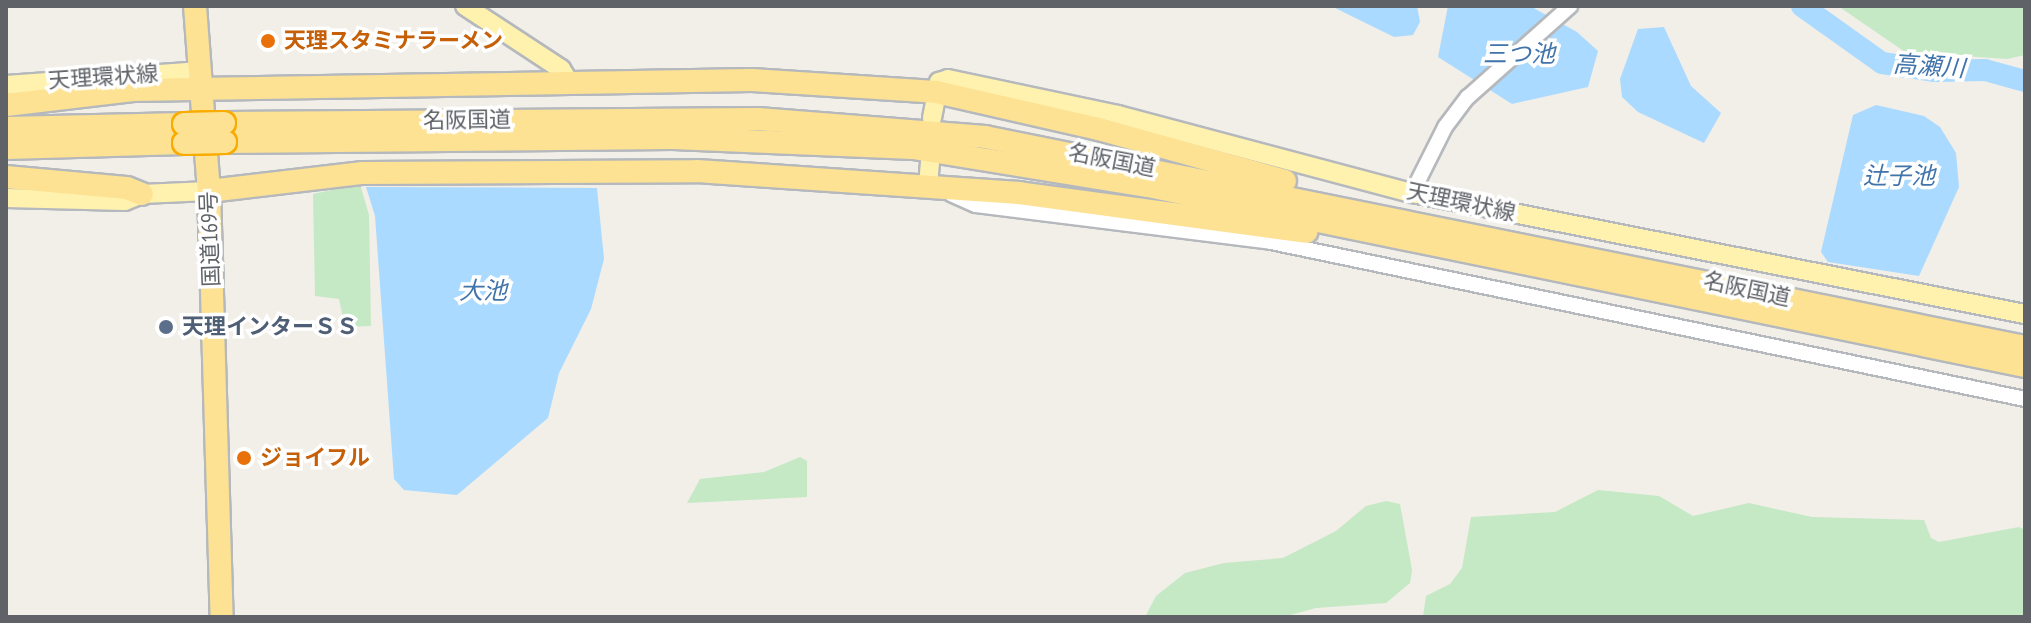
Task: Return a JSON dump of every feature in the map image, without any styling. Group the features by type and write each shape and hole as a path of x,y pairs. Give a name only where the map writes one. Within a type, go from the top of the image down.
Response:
{"highway":[{"name":"国道169号","path":"195,6 209,191 222,617"},
{"path":"6,105 202,80 320,88 752,80 936,92 1099,129 1340,197 1668,273"},
{"name":"名阪国道","path":"184,133 671,118 911,128 1136,164 2025,347"},
{"path":"6,128 184,133"},
{"name":"名阪国道","path":"225,132 673,138 913,148 1121,181 2025,366"},
{"path":"6,148 184,133"},
{"path":"209,191 363,173 697,171 928,185 1095,201 1525,263"},
{"path":"6,177 127,188 142,194"}],"main road":[{"path":"465,6 561,69 569,82"},
{"name":"天理環状線","path":"936,92 939,82 948,79 1103,111 1412,193 2025,314"},
{"name":"天理環状線","path":"6,85 202,80"},
{"path":"932,118 936,92"},
{"path":"928,185 930,162"},
{"path":"6,198 125,201 142,194 209,191"}],"street":[{"path":"1412,193 1445,127 1468,97 1567,9"},
{"path":"928,185 976,205 1271,242 2025,399"}],"green space":[{"path":"1838,6 2025,6 2025,55 2007,59 1905,52"},
{"path":"360,184 369,215 371,326 345,327 339,299 315,296 313,194"},
{"path":"800,457 807,461 807,497 687,503 700,479 764,472"},
{"path":"1598,490 1659,496 1693,516 1749,503 1812,517 1924,520 1931,538 1939,542 2019,527 2025,530 2025,617 1423,617 1426,596 1450,584 1462,568 1471,517 1555,512"},
{"path":"1386,501 1400,504 1412,570 1410,583 1386,603 1316,608 1283,617 1145,617 1156,596 1185,573 1224,563 1283,558 1336,531 1366,506"}],"water":[{"name":"三つ池","path":"1331,6 1417,6 1420,22 1413,35 1394,37"},
{"name":"三つ池","path":"1448,6 1530,6 1577,32 1598,51 1588,87 1512,104 1438,57"},
{"name":"三つ池","path":"1664,27 1691,86 1721,113 1704,143 1638,112 1622,97 1620,79 1638,29"},
{"name":"辻子池","path":"1876,105 1924,116 1940,127 1956,153 1959,187 1919,276 1828,262 1821,252 1853,115"},
{"name":"大池","path":"366,187 597,188 604,259 591,309 559,373 548,418 457,495 404,490 394,479 375,216"}],"waterway":[{"name":"高瀬川","path":"1802,6 1882,63 1935,71 1985,70 2025,81"}],"place":[{"name":"天理スタミナラーメン","path":"268,41"},
{"name":"天理インターＳＳ","path":"166,327"},
{"name":"ジョイフル","path":"244,458"}]}
